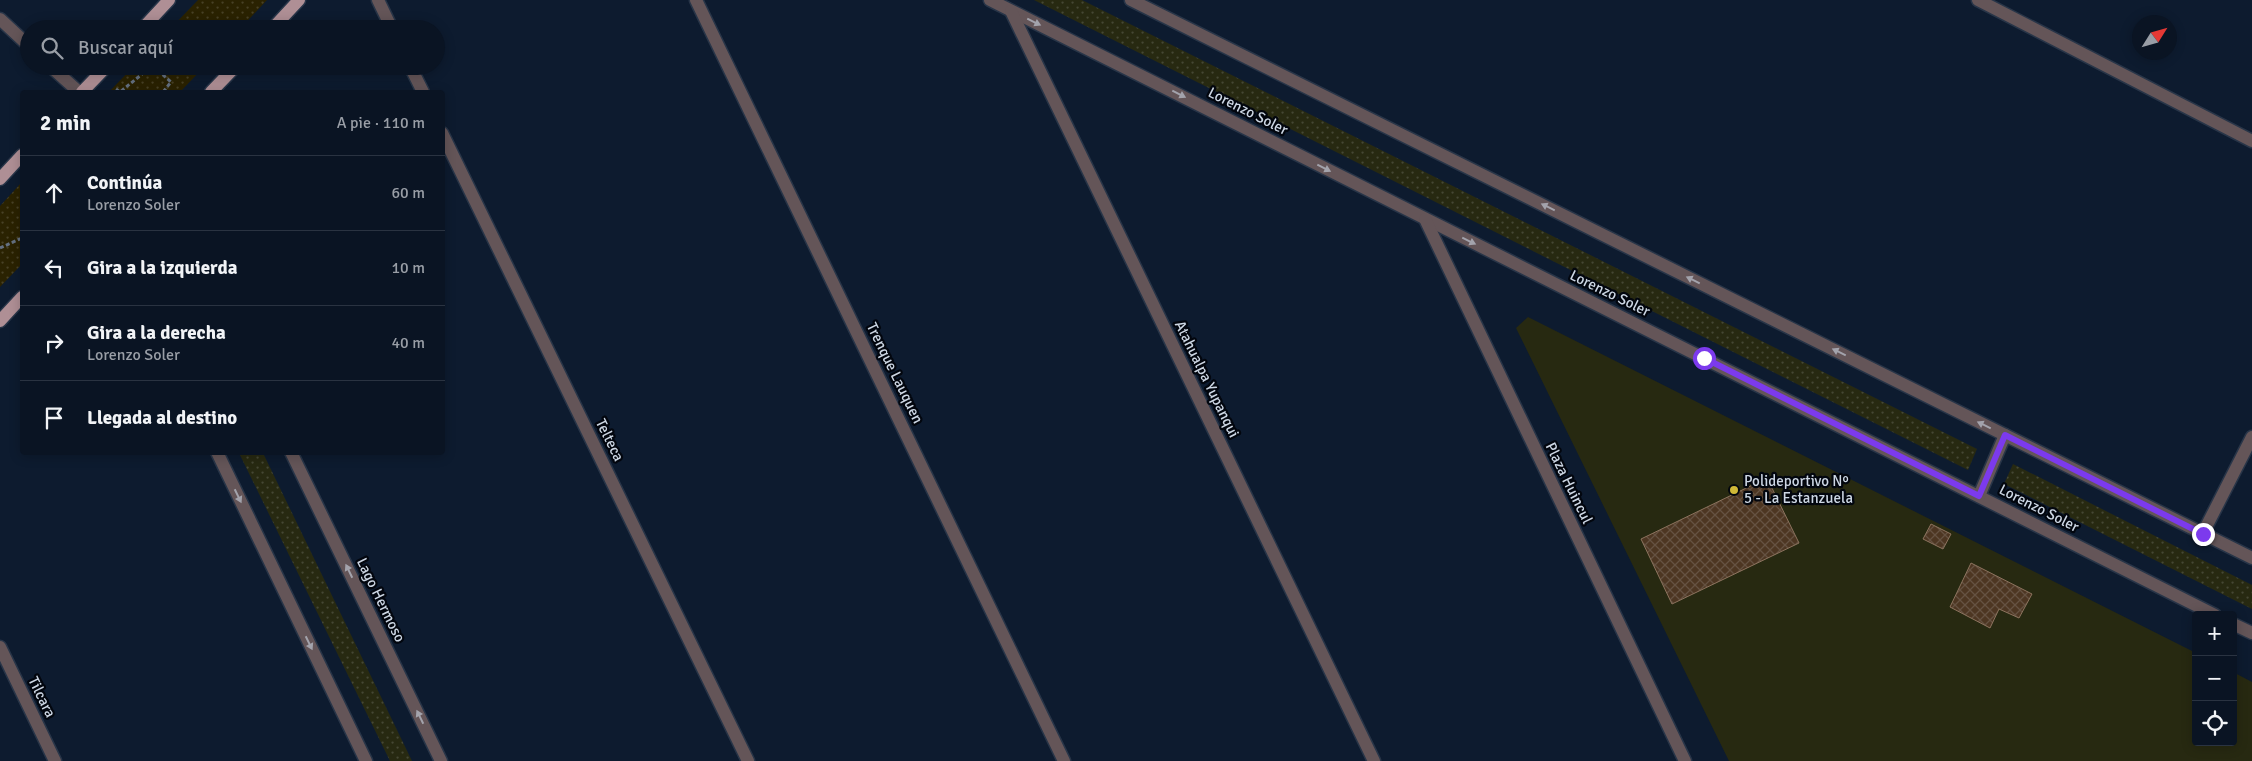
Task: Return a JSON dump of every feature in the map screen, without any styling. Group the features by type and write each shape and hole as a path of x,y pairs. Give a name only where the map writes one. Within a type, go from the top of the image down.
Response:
{"main road":[{"path":"150,20 169,0"},
{"path":"280,20 299,0"},
{"path":"82,90 97,75"},
{"path":"213,90 227,75"},
{"path":"0,179 20,157"},
{"path":"0,320 20,298"}],"street":[{"path":"378,0 388,20"},
{"name":"Trenque Lauquen","path":"696,0 1064,761"},
{"name":"Lorenzo Soler","path":"990,0 2207,611"},
{"path":"1131,0 2252,558"},
{"path":"1978,0 2252,141"},
{"name":"Atahualpa Yupanqui","path":"1011,11 1374,761"},
{"path":"0,19 20,38"},
{"path":"60,75 78,90"},
{"path":"414,75 422,90"},
{"name":"Telteca","path":"445,139 748,761"},
{"name":"Plaza Huincul","path":"1425,219 1685,761"},
{"path":"1979,496 2005,435"},
{"path":"2203,534 2252,437"},
{"path":"218,455 366,761"},
{"name":"Lago Hermoso","path":"292,455 441,761"},
{"path":"2237,626 2252,633"},
{"name":"Tilcara","path":"0,647 55,761"}],"path":[{"path":"163,75 171,82 164,90"},
{"path":"0,248 20,239"}],"green space":[{"path":"1034,0 1082,0 1977,449 1968,470"},
{"name":"Polideportivo Nº 5 - La Estanzuela","path":"1528,317 2192,651 2192,746 2237,746 2237,674 2252,682 2252,761 1729,761 1516,328"},
{"path":"240,455 264,455 412,761 390,761"},
{"path":"2013,464 2252,585 2252,609 2004,484"}],"sand":[{"path":"198,0 267,0 248,20 179,20"},
{"path":"125,75 196,75 182,90 111,90"},
{"path":"20,184 20,266 0,287 0,206"}],"building":[{"path":"1767,478 1799,543 1672,604 1641,539"},
{"path":"1931,524 1951,534 1943,549 1923,539"},
{"path":"1971,563 2032,594 2019,618 1999,609 1990,628 1950,607"}],"place":[{"name":"Polideportivo Nº 5 - La Estanzuela","path":"1734,490"}],"route":[{"path":"1704,358 1979,496 2005,435 2203,534"}]}
